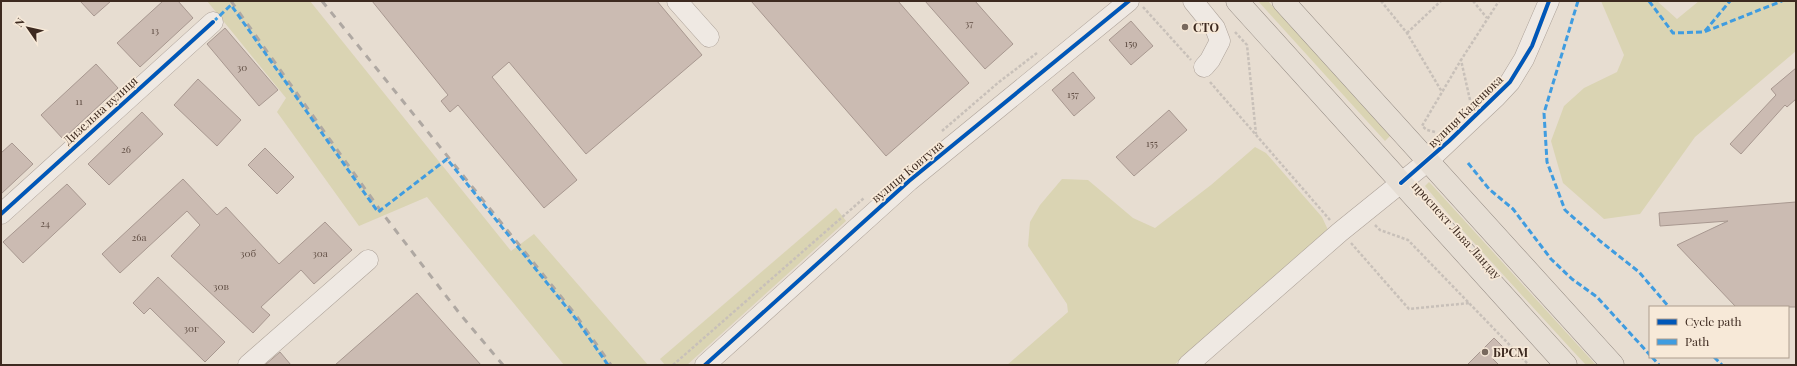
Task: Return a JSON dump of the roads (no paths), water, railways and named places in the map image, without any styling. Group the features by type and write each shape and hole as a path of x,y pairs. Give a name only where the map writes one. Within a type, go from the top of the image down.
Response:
{"main road":[{"name":"проспект Льва Ландау","path":"1237,1 1565,365"},
{"name":"проспект Льва Ландау","path":"1284,1 1613,365"}],"street":[{"path":"677,1 709,37"},
{"name":"вулиця Ковтуна","path":"705,365 909,181 1130,1"},
{"path":"1193,1 1215,28 1220,41 1210,60 1201,69"},
{"name":"вулиця Каденюка","path":"1188,365 1340,232 1428,161 1496,97 1510,82 1532,46 1550,1"},
{"name":"Дизельна вулиця","path":"1,214 213,22"},
{"path":"248,365 368,260"}],"railway":[{"path":"231,1 383,214 460,314 503,365"},
{"path":"322,1 575,314 611,365"}],"place":[{"name":"СТО","path":"1185,27"},
{"name":"БРСМ","path":"1485,352"}]}
